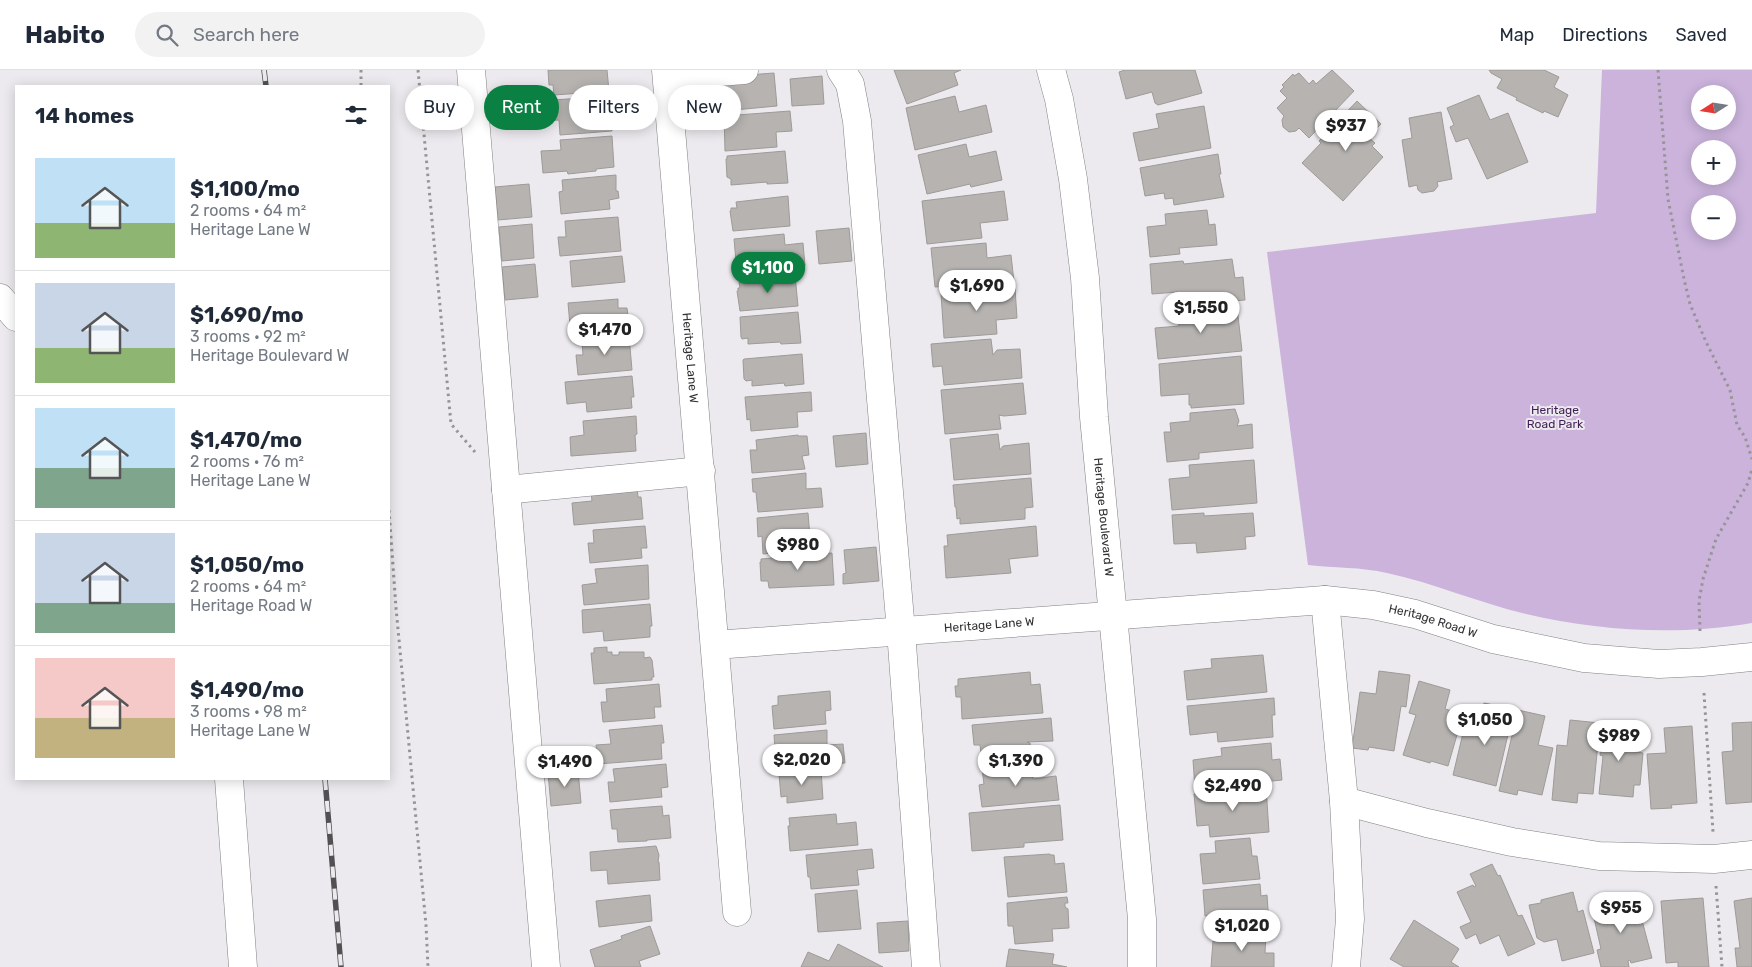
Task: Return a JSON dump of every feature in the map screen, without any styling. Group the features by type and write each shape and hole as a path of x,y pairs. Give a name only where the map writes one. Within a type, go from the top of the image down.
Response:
{"street":[{"path":"471,70 546,967"},
{"path":"667,73 744,70"},
{"path":"841,70 850,84 857,121 901,631 926,967"},
{"name":"Heritage Boulevard W","path":"1051,70 1059,99 1073,179 1085,278 1094,417 1142,919 1142,967"},
{"name":"Heritage Lane W","path":"667,73 737,912"},
{"path":"0,298 15,316"},
{"path":"506,490 701,471"},
{"path":"1325,600 1344,801 1350,919 1346,967"},
{"name":"Heritage Road W","path":"1113,616 1325,600 1373,605 1415,614 1494,638 1584,658 1659,664 1752,657"},
{"name":"Heritage Lane W","path":"715,645 1113,616"},
{"path":"229,780 244,967"},
{"path":"1344,801 1427,823 1512,842 1599,856 1714,859 1752,856"}],"path":[{"path":"361,70 362,85"},
{"path":"418,70 451,424 476,453"},
{"path":"1658,70 1668,198 1690,304 1706,342 1730,390 1737,425 1745,437 1752,459"},
{"path":"1700,631 1699,601 1703,580 1716,539 1748,483 1752,469"},
{"path":"390,524 396,608 426,925 428,967"}],"green space":[{"name":"Heritage Road Park","path":"1602,70 1752,70 1752,623 1696,629 1639,630 1610,628 1526,614 1387,573 1308,565 1267,252 1596,213"}],"building":[{"path":"548,70 607,70 608,85 569,85 569,94 559,95 559,85 549,85"},
{"path":"894,70 961,70 954,73 958,85 907,104"},
{"path":"1125,70 1195,70 1202,93 1158,105 1155,103 1152,92 1126,99 1119,72"},
{"path":"1332,70 1354,91 1309,138 1299,128 1296,131 1289,132 1283,127 1282,120 1284,116 1277,108 1287,98 1280,91 1284,87 1282,85 1293,74 1294,76 1299,73 1309,84 1313,80 1316,84"},
{"path":"1489,70 1544,70 1559,77 1554,87 1568,95 1558,117 1544,111 1543,113 1497,88 1502,79"},
{"path":"774,73 777,106 741,109 741,85 721,85 721,77"},
{"path":"822,76 824,104 792,106 790,79"},
{"path":"1479,95 1490,120 1508,113 1528,162 1487,179 1468,138 1456,142 1450,127 1454,125 1447,108"},
{"path":"955,96 959,112 986,105 992,132 915,150 906,108"},
{"path":"569,99 569,130 612,131 560,135 559,100"},
{"path":"1357,101 1381,124 1368,137 1375,143 1372,146 1383,157 1343,201 1302,163 1321,143 1319,141"},
{"path":"1204,106 1211,148 1139,161 1133,133 1159,128 1156,114"},
{"path":"790,111 792,131 776,132 777,147 725,151 724,130 741,130 741,115"},
{"path":"1441,112 1452,179 1437,182 1438,186 1434,191 1422,193 1418,190 1417,185 1409,187 1402,140 1412,138 1409,118"},
{"path":"612,136 614,167 568,174 567,171 543,173 541,151 561,150 560,140"},
{"path":"966,144 969,157 996,151 1002,180 971,187 970,184 927,194 918,155"},
{"path":"785,151 788,183 767,184 767,182 731,185 731,179 727,177 727,156"},
{"path":"1218,154 1221,174 1219,174 1224,197 1174,205 1173,198 1165,199 1164,193 1145,196 1140,168"},
{"path":"616,175 616,191 618,191 619,198 609,200 610,209 561,214 559,192 563,191 562,180"},
{"path":"529,184 532,217 498,220 495,187"},
{"path":"1004,191 1008,220 980,223 982,238 927,244 922,201"},
{"path":"788,196 790,226 733,231 730,211 731,208 737,208 736,202"},
{"path":"1207,210 1209,225 1215,224 1217,245 1179,248 1180,254 1150,257 1147,227 1166,225 1165,214"},
{"path":"618,217 621,251 560,256 558,237 566,237 565,221"},
{"path":"532,224 534,258 502,261 499,227"},
{"path":"849,228 852,261 819,264 816,231"},
{"path":"784,234 785,245 803,243 805,266 737,272 734,239"},
{"path":"986,243 987,258 1011,255 1014,282 935,287 931,248"},
{"path":"622,256 625,282 572,287 570,261"},
{"path":"1232,259 1235,278 1243,277 1245,300 1179,306 1178,292 1152,294 1150,264 1183,261 1184,264"},
{"path":"535,264 538,297 505,300 502,267"},
{"path":"795,275 798,306 740,311 737,291 740,288 739,282 776,279 775,277"},
{"path":"1015,288 1017,318 996,320 997,334 944,338 941,294"},
{"path":"618,299 618,308 627,308 630,331 575,335 574,325 570,325 568,303"},
{"path":"1237,307 1242,351 1158,359 1155,328 1179,326 1178,312"},
{"path":"798,312 801,343 748,344 748,338 742,339 741,337 740,317"},
{"path":"629,336 632,370 578,375 576,355 583,355 582,341"},
{"path":"991,339 993,355 997,350 1020,349 1022,378 944,385 942,366 933,367 931,344"},
{"path":"802,354 804,384 785,386 784,383 752,386 752,380 746,381 744,379 744,359"},
{"path":"1241,356 1244,404 1191,408 1191,405 1189,405 1189,394 1161,396 1159,364"},
{"path":"632,376 634,397 631,397 632,408 587,412 586,402 567,404 565,382"},
{"path":"1023,383 1026,414 999,415 1001,429 945,434 941,390"},
{"path":"811,392 812,411 797,412 798,427 751,431 750,419 747,420 745,397"},
{"path":"1235,409 1239,421 1237,426 1252,424 1253,448 1199,453 1199,459 1167,462 1164,432 1171,432 1170,423 1190,421 1190,413"},
{"path":"636,416 636,451 571,456 570,437 584,435 583,421"},
{"path":"866,433 868,464 836,467 833,436"},
{"path":"998,434 1000,450 1003,446 1029,443 1031,474 954,480 950,439"},
{"path":"798,435 807,436 809,455 802,456 805,469 752,473 750,450 757,450 756,440"},
{"path":"1254,460 1257,503 1172,510 1169,479 1190,477 1189,465"},
{"path":"806,473 806,489 821,488 823,507 758,512 756,492 753,492 752,479"},
{"path":"1031,478 1033,507 1025,508 1025,519 960,524 960,518 957,519 953,485"},
{"path":"637,488 638,497 641,497 643,519 574,525 572,503 592,501 591,491"},
{"path":"808,513 811,549 763,554 762,536 758,537 757,518"},
{"path":"1204,513 1204,516 1253,513 1255,536 1245,537 1246,549 1197,553 1196,543 1174,544 1172,515"},
{"path":"645,526 647,548 641,548 642,558 590,563 588,543 594,543 593,530"},
{"path":"1036,526 1038,556 1009,559 1011,573 946,578 944,546 948,546 947,535"},
{"path":"876,547 879,581 843,584 843,574 846,573 844,550"},
{"path":"832,553 834,585 769,588 768,581 761,581 761,559"},
{"path":"648,565 649,599 584,605 582,585 597,583 595,569"},
{"path":"650,604 652,626 650,626 650,637 604,641 603,631 583,633 582,610"},
{"path":"607,647 607,652 612,652 612,655 619,655 619,652 644,652 644,658 650,657 652,660 654,677 652,677 652,680 594,684 591,653 594,653 594,648"},
{"path":"1263,655 1267,692 1187,700 1184,671 1212,668 1211,659"},
{"path":"1379,671 1410,675 1406,707 1401,706 1394,751 1369,747 1368,750 1352,748 1360,692 1376,694"},
{"path":"1030,672 1031,685 1040,684 1043,713 962,719 961,697 956,697 955,686 958,686 958,679"},
{"path":"1419,681 1450,690 1445,709 1463,714 1448,766 1403,755 1416,715 1409,713"},
{"path":"659,684 661,707 654,707 655,718 603,722 601,702 607,702 606,689"},
{"path":"830,691 831,710 825,711 826,724 774,729 772,706 778,705 778,696"},
{"path":"1274,698 1275,715 1272,715 1273,737 1218,742 1217,732 1190,735 1187,706"},
{"path":"1484,703 1514,709 1496,786 1453,775 1464,729 1477,732"},
{"path":"1518,710 1545,716 1538,745 1553,748 1542,795 1518,790 1517,795 1499,791"},
{"path":"1051,718 1053,741 1027,742 1030,743 1031,752 1029,759 982,763 980,745 974,745 972,725"},
{"path":"1570,720 1600,723 1593,794 1578,793 1577,803 1552,800 1557,745 1567,746"},
{"path":"1752,722 1752,802 1726,804 1722,752 1733,751 1732,723"},
{"path":"1604,723 1632,726 1629,751 1643,753 1640,785 1634,785 1633,797 1599,794 1603,756 1600,755"},
{"path":"662,725 664,743 661,743 662,759 598,764 596,745 611,744 609,730"},
{"path":"1692,726 1697,803 1671,805 1672,808 1651,809 1647,754 1666,753 1664,728"},
{"path":"827,730 827,745 843,744 845,763 780,769 778,748 775,748 774,735"},
{"path":"1271,743 1272,760 1280,759 1282,780 1195,789 1193,760 1222,756 1221,748"},
{"path":"666,764 668,787 661,788 662,797 610,802 608,782 615,782 613,769"},
{"path":"1030,764 1030,767 1033,769 1033,779 1056,776 1059,800 982,807 979,785 984,784 982,769"},
{"path":"578,770 581,803 551,806 548,773"},
{"path":"821,770 823,799 787,803 787,796 781,797 779,774"},
{"path":"1266,787 1269,832 1210,837 1209,825 1197,826 1194,794"},
{"path":"1060,805 1063,840 1024,843 1024,847 972,851 969,813"},
{"path":"662,806 663,816 669,815 671,838 618,842 617,829 612,829 610,810"},
{"path":"836,814 837,824 856,822 858,845 790,851 789,818"},
{"path":"1250,838 1252,856 1257,856 1260,879 1203,884 1200,854 1216,853 1215,841"},
{"path":"656,846 659,855 660,880 608,884 607,870 591,871 590,852"},
{"path":"872,849 874,868 857,870 859,885 811,889 806,855"},
{"path":"1054,855 1055,864 1064,863 1067,892 1008,897 1004,857"},
{"path":"1492,864 1498,876 1500,875 1518,916 1522,915 1535,944 1508,956 1499,935 1480,944 1476,934 1466,939 1460,927 1471,922 1457,892 1473,885 1474,887 1476,886 1470,874"},
{"path":"1260,884 1261,896 1267,895 1269,924 1234,928 1234,923 1221,924 1220,915 1205,916 1203,890"},
{"path":"857,890 861,929 818,932 815,894"},
{"path":"1573,892 1578,912 1583,910 1594,953 1562,961 1557,939 1544,942 1537,938 1529,905"},
{"path":"650,895 652,921 599,927 596,901"},
{"path":"1067,897 1068,903 1065,903 1065,907 1068,909 1069,928 1052,929 1053,941 1015,944 1013,926 1008,926 1007,903"},
{"path":"1636,898 1652,958 1631,963 1630,960 1628,961 1629,967 1601,967 1597,950 1601,949 1592,909"},
{"path":"1703,898 1709,967 1678,967 1678,962 1666,963 1661,901"},
{"path":"1752,898 1752,967 1737,967 1735,948 1740,948 1734,901"},
{"path":"1414,920 1459,949 1451,962 1459,967 1404,967 1390,959"},
{"path":"908,921 909,951 879,953 877,923"},
{"path":"650,926 660,954 639,961 641,967 595,967 590,950 622,939 621,936"},
{"path":"1231,932 1266,934 1265,953 1274,953 1274,967 1211,967 1213,941 1231,942"},
{"path":"838,944 883,967 801,967 808,952 829,961"},
{"path":"1009,949 1054,954 1052,964 1067,967 1006,967"}],"railway":[{"path":"264,70 266,85"},
{"path":"325,780 341,967"}]}
